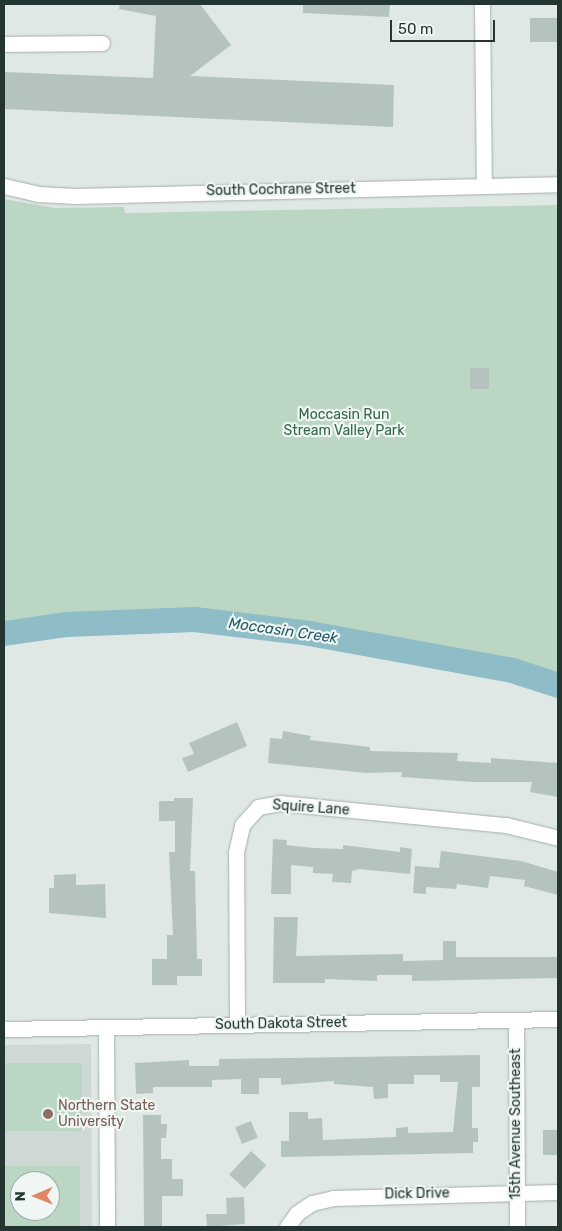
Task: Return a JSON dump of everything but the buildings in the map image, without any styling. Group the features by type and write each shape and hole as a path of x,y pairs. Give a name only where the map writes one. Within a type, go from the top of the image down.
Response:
{"street":[{"path":"482,4 484,185"},
{"path":"4,44 102,43"},
{"name":"South Cochrane Street","path":"4,186 38,194 75,196 558,184"},
{"name":"Squire Lane","path":"237,1025 236,852 242,825 258,807 280,803 506,825 558,838"},
{"name":"South Dakota Street","path":"4,1029 558,1019"},
{"name":"15th Avenue Southeast","path":"516,1020 516,1227"},
{"path":"106,1027 107,1227"},
{"name":"Dick Drive","path":"287,1227 297,1213 312,1203 333,1198 558,1192"}],"shaded area":[{"name":"Northern State University","path":"91,1044 92,1227 4,1227 4,1045"}],"green space":[{"name":"Moccasin Run Stream Valley Park","path":"4,199 55,208 124,207 125,213 558,205 558,685 512,670 309,633 194,619 66,624 4,633"},
{"path":"4,1063 82,1063 82,1131 4,1131"},
{"path":"4,1166 80,1166 80,1227 4,1227"}],"waterway":[{"name":"Moccasin Creek","path":"4,633 66,624 194,619 309,633 512,670 558,685"}],"place":[{"name":"Northern State University","path":"48,1114"}]}
